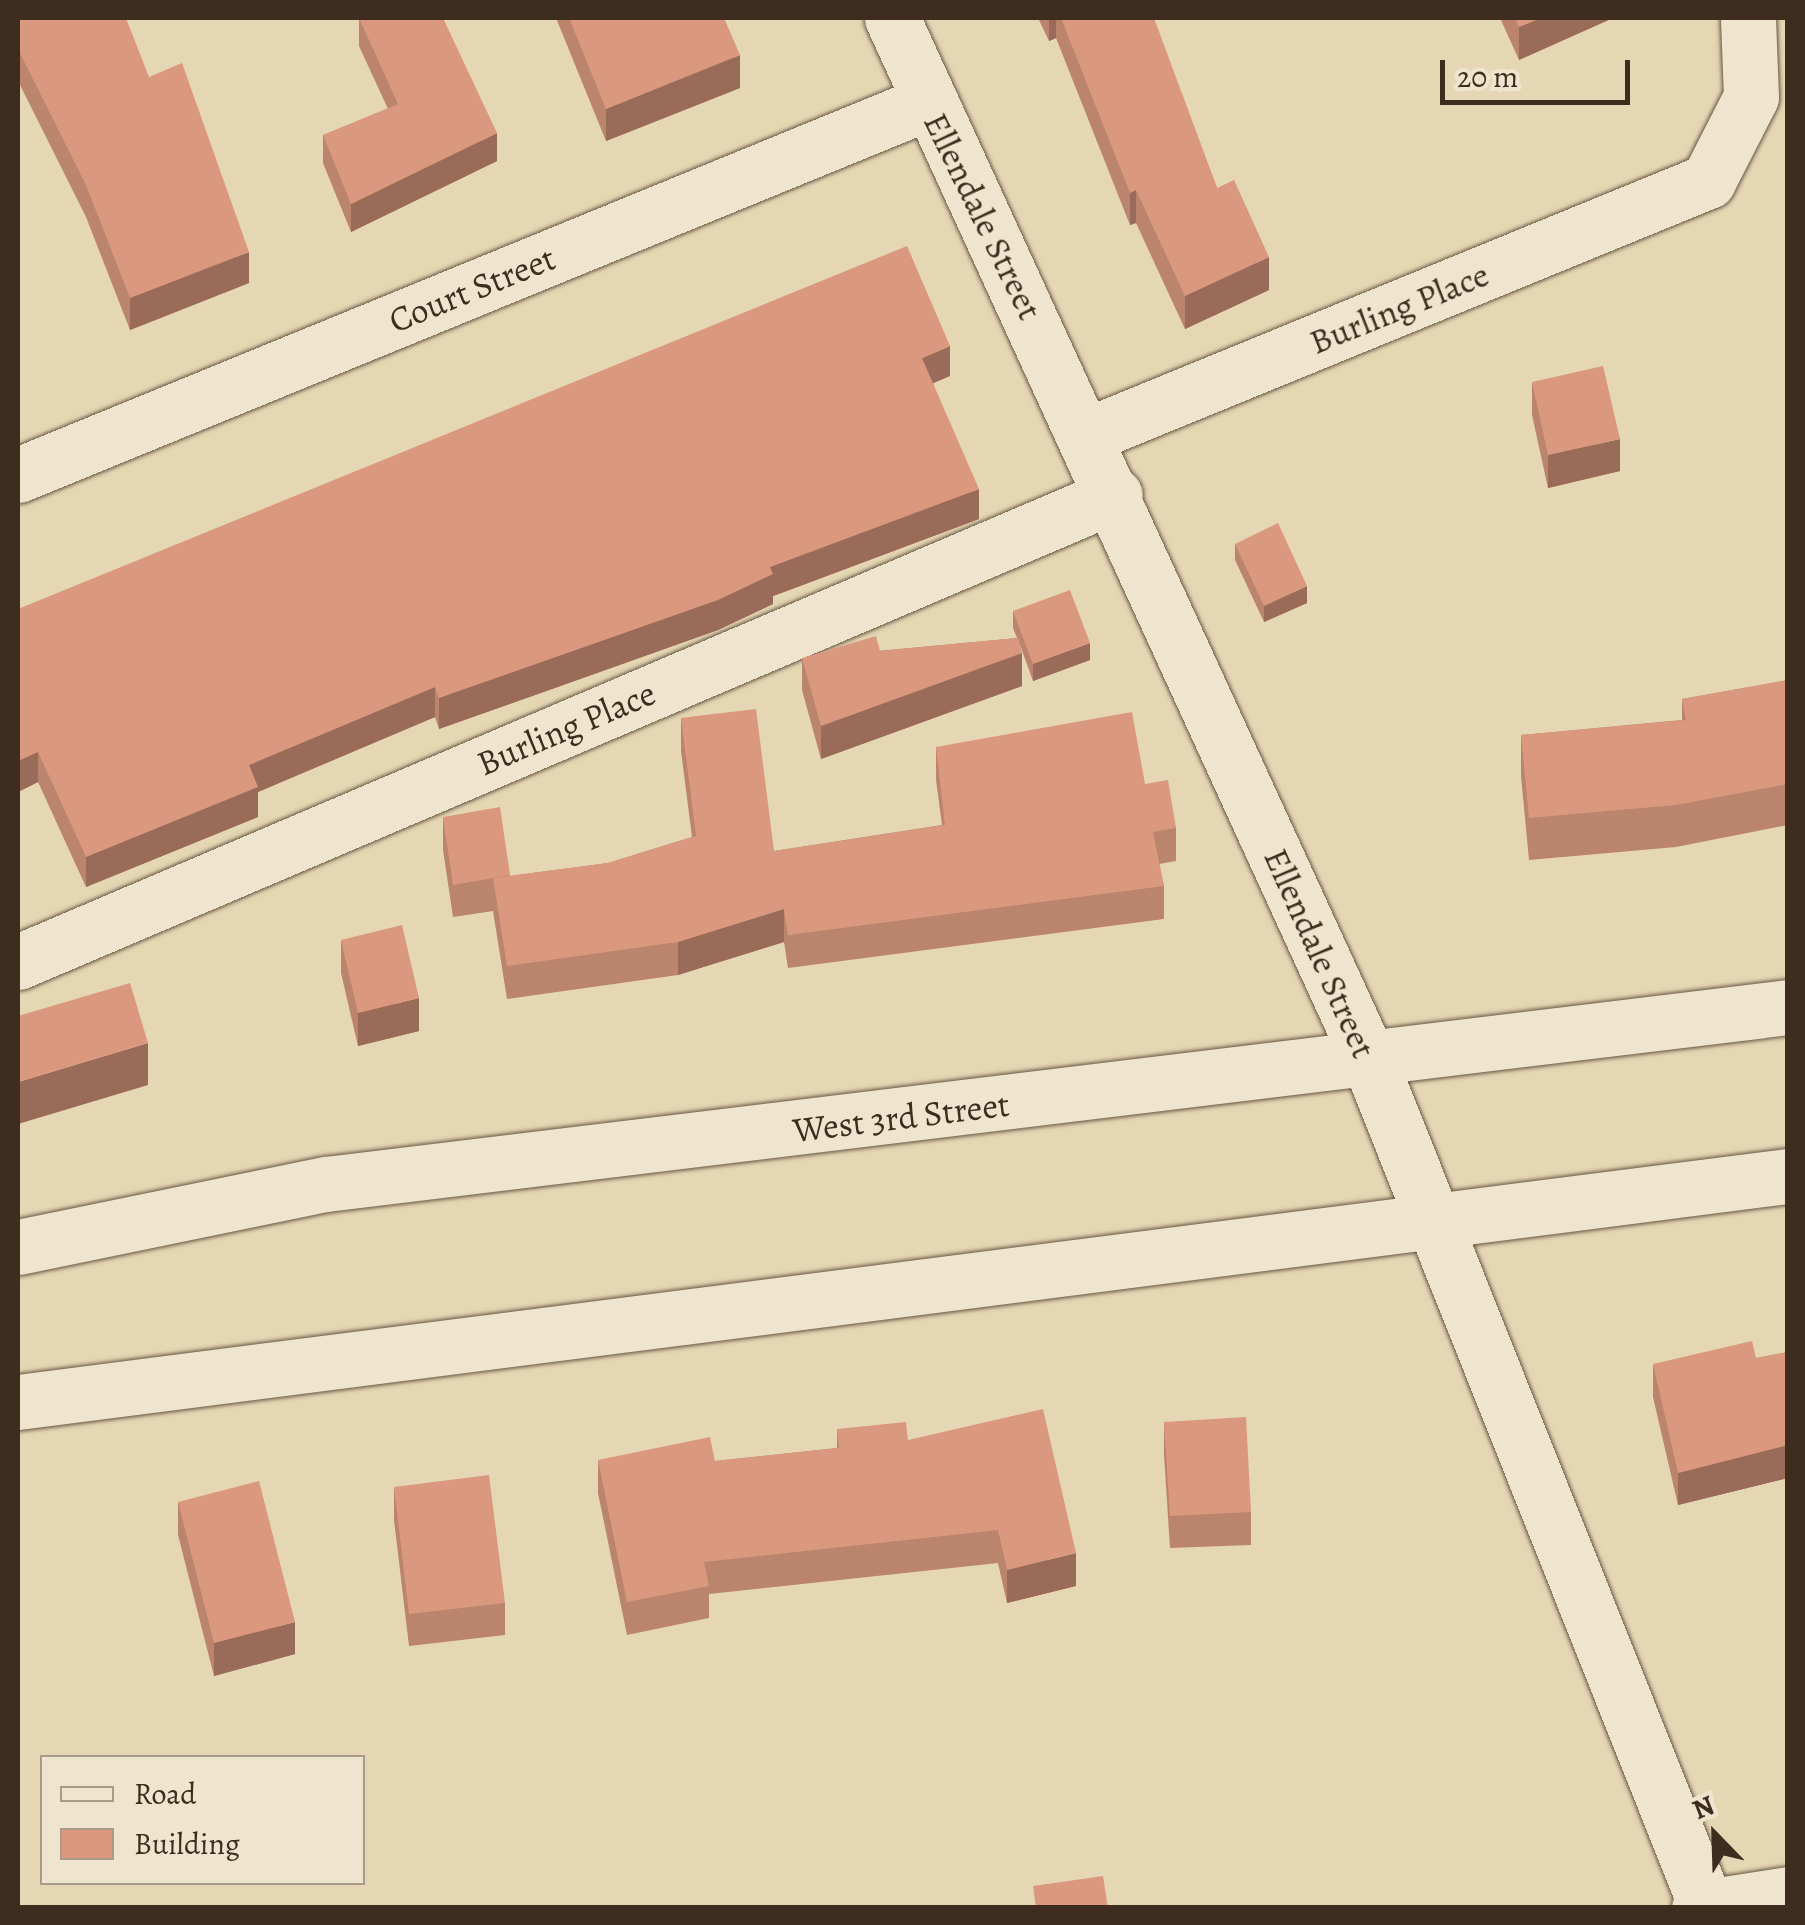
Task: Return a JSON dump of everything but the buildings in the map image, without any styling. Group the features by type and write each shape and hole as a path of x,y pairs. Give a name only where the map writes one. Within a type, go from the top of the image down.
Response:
{"street":[{"name":"Ellendale Street","path":"892,18 927,103 1090,434 1370,1062 1437,1221 1702,1907"},
{"name":"Burling Place","path":"1090,434 1708,181 1751,96 1748,18"},
{"name":"Court Street","path":"22,461 927,103"},
{"name":"Burling Place","path":"18,962 1115,494"},
{"name":"West 3rd Street","path":"18,1246 326,1184 1370,1062 1788,1007"},
{"path":"18,1402 1788,1176"},
{"path":"1702,1907 1788,1894"}]}
